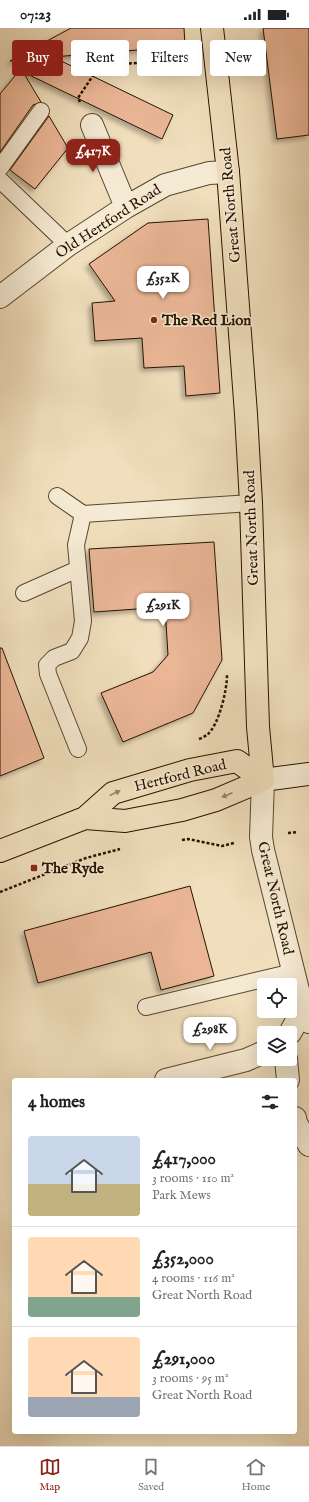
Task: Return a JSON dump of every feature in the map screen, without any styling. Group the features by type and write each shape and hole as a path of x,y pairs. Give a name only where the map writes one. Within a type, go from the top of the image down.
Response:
{"main road":[{"name":"Great North Road","path":"212,28 228,172 246,414 251,503 258,727 263,780"},
{"name":"Hertford Road","path":"0,851 86,818 113,793 190,770 237,761 263,780"},
{"name":"Hertford Road","path":"86,818 125,821 182,810 216,800 263,780"}],"street":[{"path":"92,125 126,207"},
{"name":"Old Hertford Road","path":"0,297 68,245 126,207 165,185 209,173 228,172"},
{"path":"263,780 309,774"},
{"name":"Great North Road","path":"263,780 261,837 263,850 293,972 306,1016"},
{"path":"297,1026 306,1016"},
{"path":"174,1078 246,1060 257,1055"},
{"path":"287,1066 288,1078"},
{"path":"297,1125 309,1145"}],"lane":[{"path":"0,168 41,111"},
{"path":"0,180 68,245"},
{"path":"57,496 83,514 251,503"},
{"path":"78,749 48,674 47,665 54,658 72,651 80,638 83,621 76,545 83,514"},
{"path":"24,593 78,569"},
{"path":"146,1007 293,972"}],"path":[{"path":"92,125 78,98 94,74 120,64 137,63"},
{"path":"197,741 208,734 217,720 227,688 228,669"},
{"path":"181,840 188,839 222,846"},
{"path":"0,892 86,858 124,848"}],"building":[{"path":"71,28 184,28 185,40 137,40 137,50 129,51 129,40 71,40 71,56 63,56 63,40 49,40"},
{"path":"263,28 309,28 309,135 277,139 266,52 266,40 265,40"},
{"path":"63,62 71,66 71,76 92,76 173,115 162,139 31,76 63,76"},
{"path":"15,76 25,76 41,102 33,105 0,152 0,94"},
{"path":"49,116 68,148 35,189 10,170"},
{"name":"The Red Lion","path":"208,219 220,393 186,396 184,366 144,368 142,338 95,341 92,303 115,301 89,264 148,223"},
{"path":"214,542 222,660 193,713 123,742 101,693 153,672 168,655 165,607 94,612 89,549"},
{"path":"0,648 2,648 44,758 0,776"},
{"path":"190,886 214,976 161,990 151,952 38,983 24,931"}],"place":[{"name":"The Red Lion","path":"154,320"},
{"name":"The Ryde","path":"34,868"}]}
